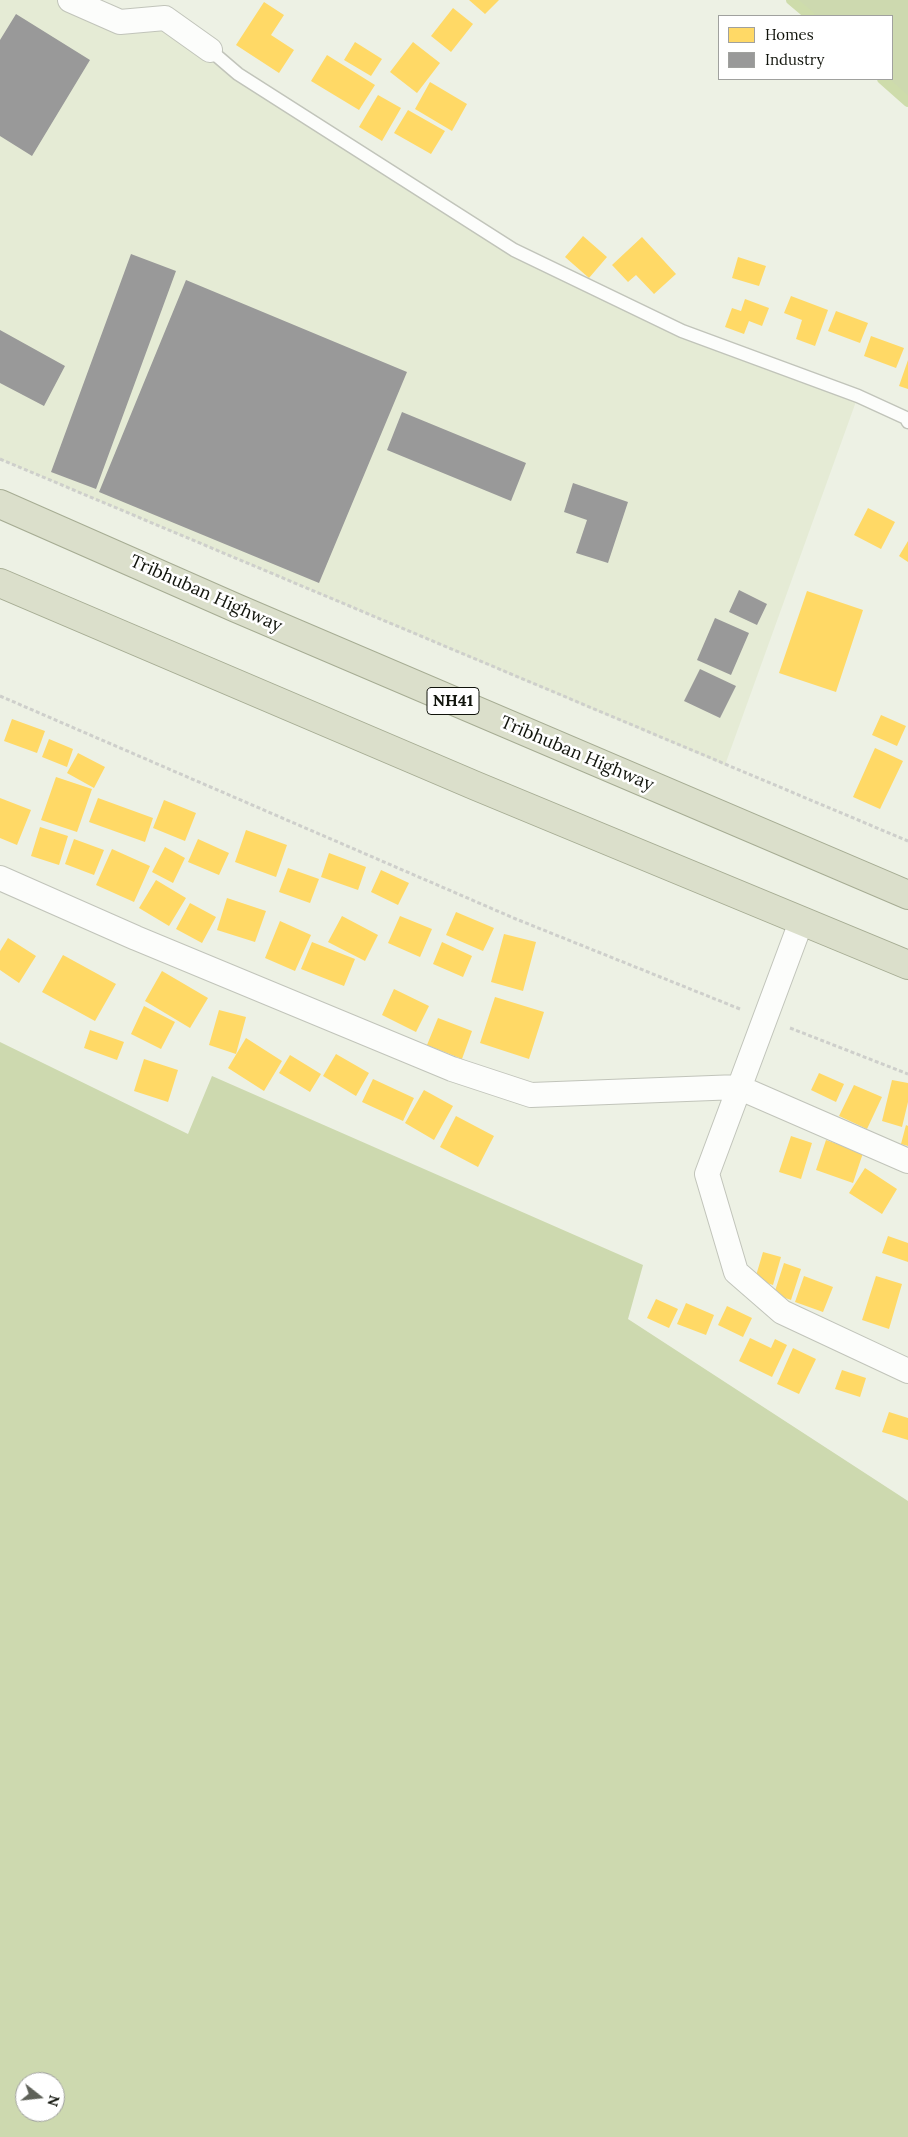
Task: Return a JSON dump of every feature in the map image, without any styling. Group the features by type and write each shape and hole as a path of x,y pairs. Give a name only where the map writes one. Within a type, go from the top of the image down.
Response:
{"highway":[{"name":"Tribhuban Highway","path":"0,504 245,612 908,895"},
{"path":"0,584 908,965"}],"street":[{"path":"70,0 120,22 165,18 210,50"},
{"path":"0,878 136,938 452,1069 531,1095 738,1087 908,1161"},
{"path":"802,922 764,1018 707,1174 736,1272 782,1312 908,1371"}],"lane":[{"path":"210,50 238,74 514,250 682,331 858,396 906,418 908,422"}],"path":[{"path":"0,459 908,841"},
{"path":"0,696 516,920 908,1074"}],"shaded area":[{"path":"0,0 70,0 120,22 165,18 210,50 514,250 682,331 858,396 725,765 0,459"}],"green space":[{"path":"791,0 908,0 908,102 883,80 893,80 893,15 809,15"},
{"path":"0,1042 188,1134 212,1076 643,1265 628,1319 908,1501 908,2137 0,2137"}],"building: Homes":[{"path":"469,0 499,0 485,14"},
{"path":"264,2 284,15 271,35 294,50 279,73 236,45"},
{"path":"453,8 473,24 451,52 431,36"},
{"path":"355,42 382,59 371,76 344,60"},
{"path":"413,42 440,63 417,93 390,72"},
{"path":"327,55 375,85 359,110 311,81"},
{"path":"430,82 467,104 452,131 415,109"},
{"path":"378,95 401,108 382,141 359,127"},
{"path":"408,110 445,131 431,154 394,133"},
{"path":"583,236 607,257 589,278 565,257"},
{"path":"642,237 676,274 654,294 636,275 628,282 612,265"},
{"path":"738,257 766,266 759,286 732,278"},
{"path":"791,296 828,310 815,346 796,339 802,320 784,313"},
{"path":"745,299 769,308 762,326 749,321 744,334 725,327 732,308 741,311"},
{"path":"836,311 868,323 860,343 828,331"},
{"path":"871,336 904,348 896,368 864,356"},
{"path":"908,360 908,389 899,386"},
{"path":"868,508 895,522 881,549 854,535"},
{"path":"908,541 908,562 899,556"},
{"path":"807,591 863,610 836,692 779,673"},
{"path":"881,715 906,726 897,746 872,735"},
{"path":"12,719 45,731 37,753 4,741"},
{"path":"49,739 73,749 67,767 42,757"},
{"path":"875,748 903,761 880,809 853,797"},
{"path":"78,753 105,767 94,788 67,773"},
{"path":"56,777 92,789 77,832 41,820"},
{"path":"0,798 31,810 17,845 0,838"},
{"path":"98,798 153,818 145,842 89,822"},
{"path":"164,800 196,813 185,841 153,828"},
{"path":"40,827 68,836 59,865 31,856"},
{"path":"246,830 287,845 276,877 235,862"},
{"path":"74,839 104,850 94,875 65,864"},
{"path":"198,839 229,853 219,875 188,862"},
{"path":"165,847 185,858 173,883 152,872"},
{"path":"112,849 150,866 134,902 96,885"},
{"path":"329,853 366,867 358,890 321,877"},
{"path":"288,868 319,879 310,903 279,892"},
{"path":"381,870 409,883 398,905 371,892"},
{"path":"156,880 186,898 169,926 139,908"},
{"path":"227,898 266,911 255,942 217,930"},
{"path":"190,903 216,917 202,943 176,929"},
{"path":"456,912 494,928 483,951 446,935"},
{"path":"342,916 378,935 365,961 328,942"},
{"path":"400,916 432,929 420,957 388,943"},
{"path":"280,921 311,935 295,971 265,958"},
{"path":"504,934 536,942 523,991 491,982"},
{"path":"8,938 36,956 19,983 0,970 0,951"},
{"path":"312,942 355,959 344,986 301,969"},
{"path":"442,942 472,956 463,977 433,964"},
{"path":"63,955 116,984 95,1021 42,992"},
{"path":"162,971 208,998 190,1028 145,1001"},
{"path":"394,989 429,1006 416,1032 382,1015"},
{"path":"495,997 544,1012 529,1059 480,1043"},
{"path":"144,1006 175,1022 161,1049 131,1034"},
{"path":"219,1010 246,1017 236,1054 209,1045"},
{"path":"438,1018 472,1031 462,1059 427,1045"},
{"path":"90,1030 124,1042 117,1060 84,1048"},
{"path":"246,1038 282,1061 264,1091 228,1068"},
{"path":"336,1054 369,1073 356,1096 323,1076"},
{"path":"290,1055 321,1074 310,1092 279,1073"},
{"path":"144,1059 178,1070 168,1102 134,1091"},
{"path":"819,1073 844,1084 836,1102 811,1090"},
{"path":"373,1079 414,1098 403,1121 362,1102"},
{"path":"892,1080 908,1083 908,1102 902,1127 882,1121"},
{"path":"854,1085 882,1097 867,1129 839,1116"},
{"path":"424,1090 453,1106 434,1140 405,1123"},
{"path":"456,1116 494,1136 478,1167 440,1147"},
{"path":"906,1125 908,1126 908,1146 901,1144"},
{"path":"791,1136 812,1143 801,1179 779,1172"},
{"path":"826,1140 863,1153 853,1183 816,1170"},
{"path":"865,1168 897,1189 882,1214 849,1193"},
{"path":"888,1236 908,1243 908,1262 882,1253"},
{"path":"763,1252 781,1257 773,1285 755,1279"},
{"path":"784,1263 801,1269 791,1300 774,1294"},
{"path":"804,1276 833,1287 823,1312 795,1302"},
{"path":"876,1276 902,1284 889,1329 862,1320"},
{"path":"656,1299 678,1309 669,1328 647,1318"},
{"path":"686,1303 714,1315 706,1335 677,1324"},
{"path":"727,1306 752,1318 743,1337 718,1325"},
{"path":"750,1338 771,1348 775,1339 787,1345 772,1377 739,1361"},
{"path":"793,1348 816,1359 799,1394 777,1384"},
{"path":"842,1370 866,1378 860,1397 835,1389"},
{"path":"889,1412 908,1418 908,1440 882,1432"}],"building: Industry":[{"path":"16,14 90,60 32,156 0,136 0,40"},
{"path":"131,254 176,271 96,489 51,472"},
{"path":"186,280 407,372 319,583 99,492"},
{"path":"0,330 65,366 44,406 0,383"},
{"path":"402,412 526,463 511,501 387,450"},
{"path":"573,483 628,502 608,563 576,553 587,520 564,512"},
{"path":"739,590 767,604 757,625 729,612"},
{"path":"715,618 749,633 731,675 697,660"},
{"path":"700,669 736,686 720,718 684,701"}],"waterway":[{"path":"791,0 809,15"},
{"path":"883,80 908,102"}]}
